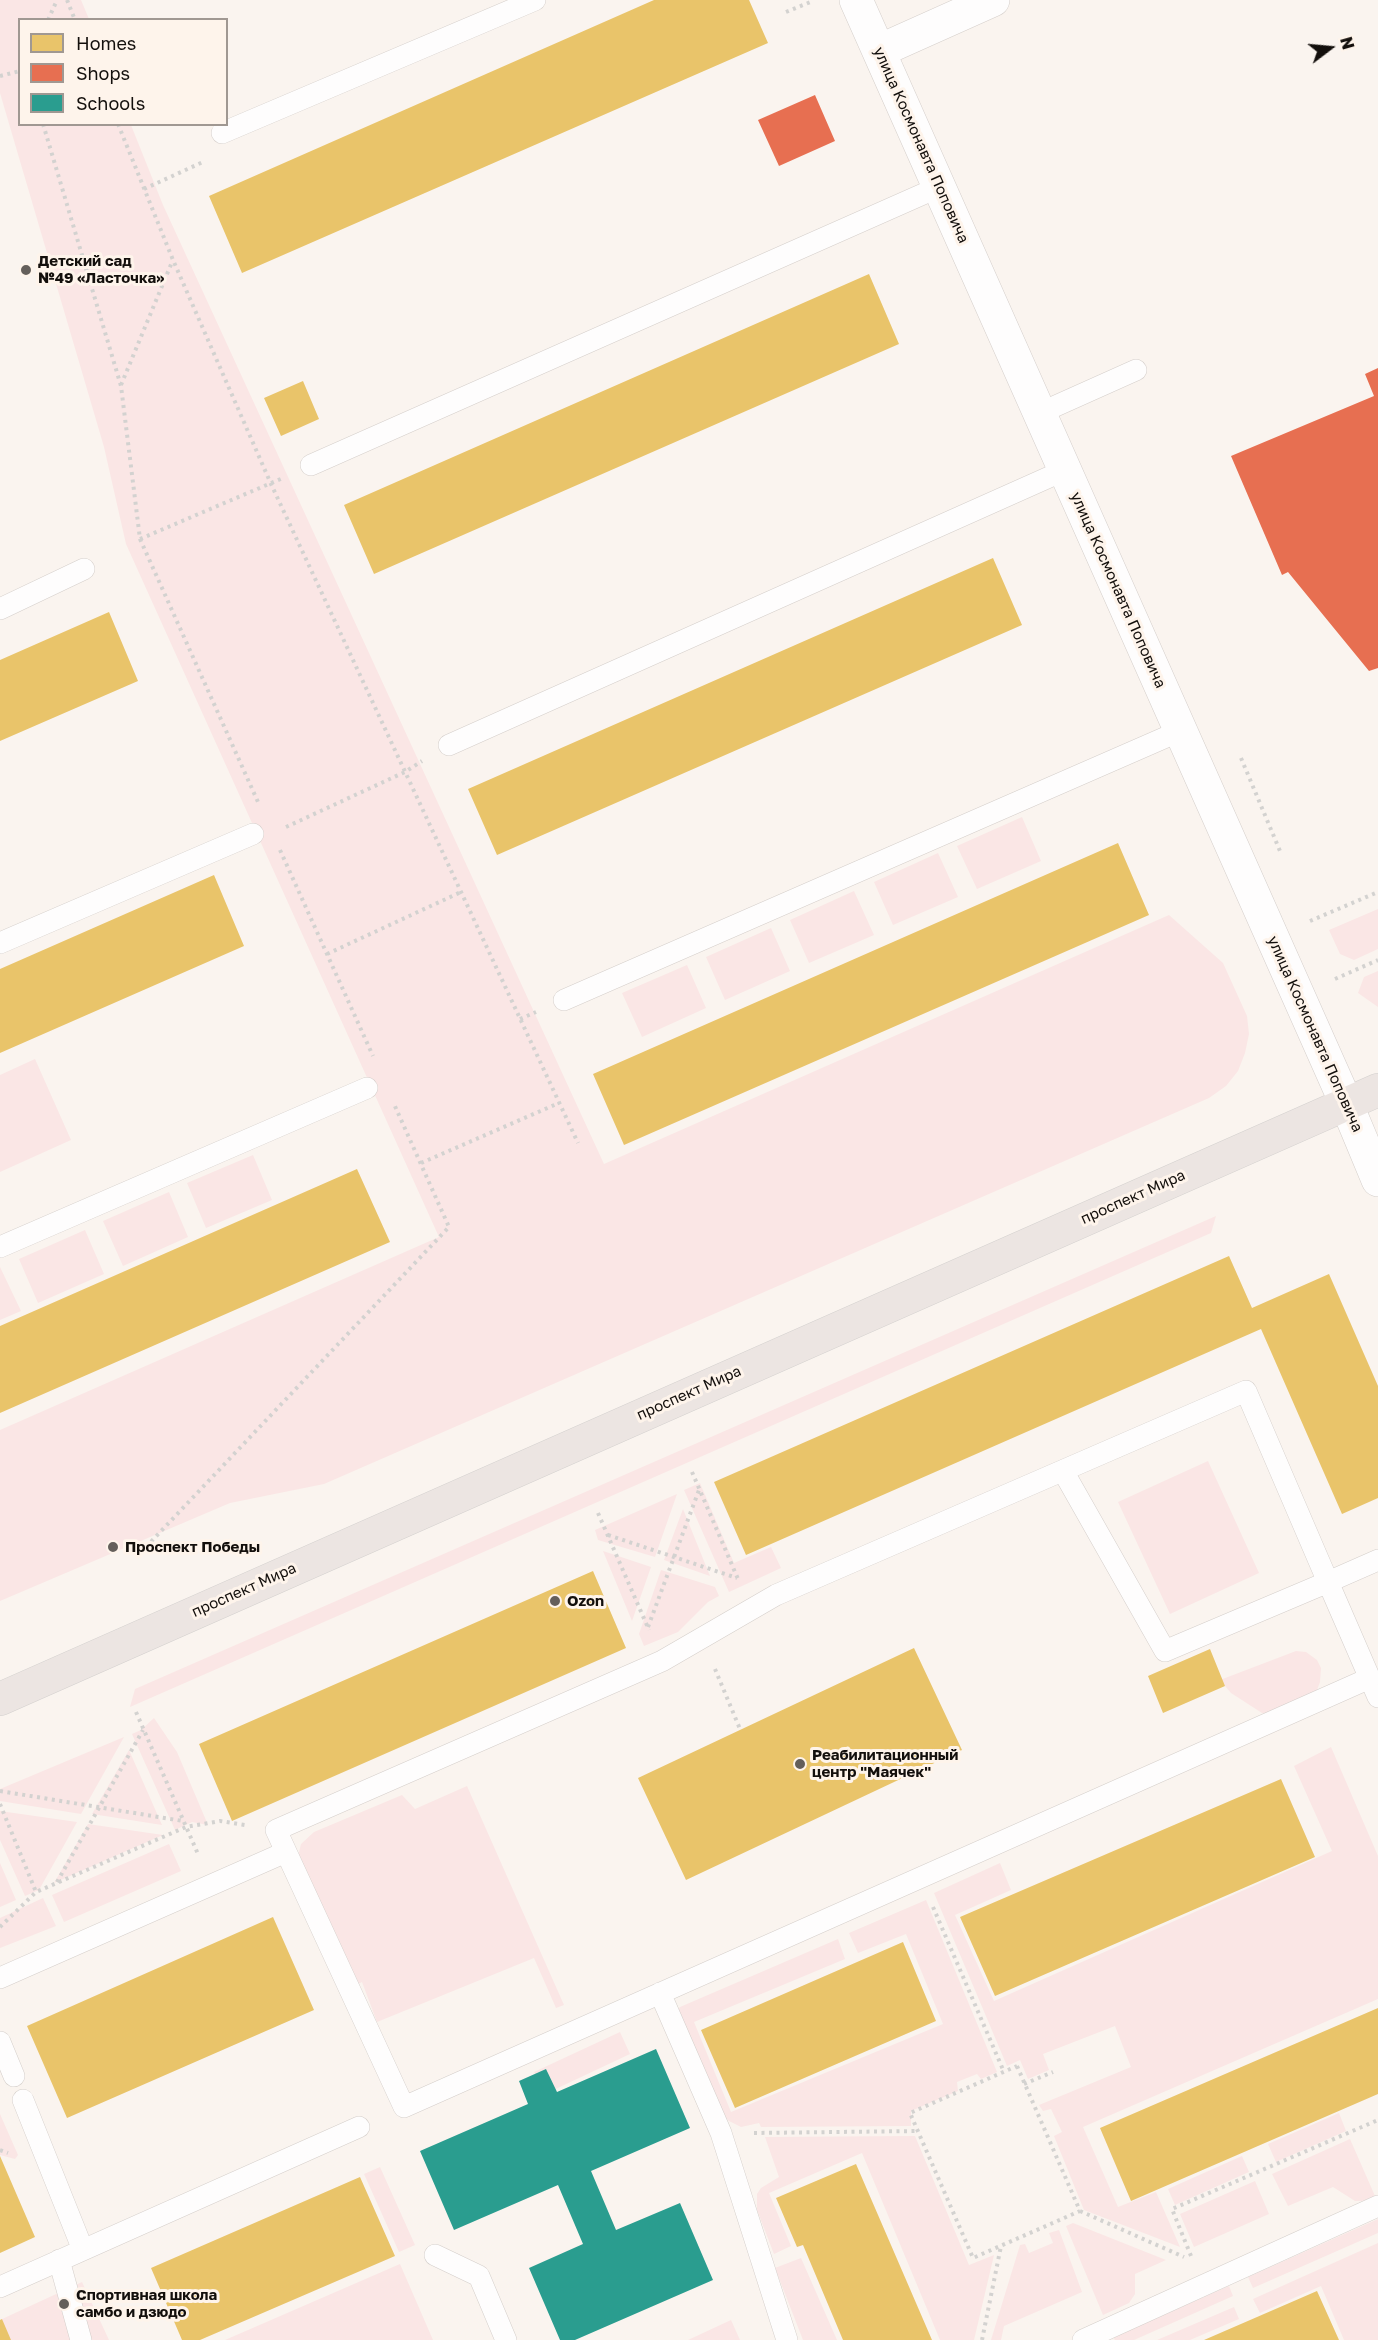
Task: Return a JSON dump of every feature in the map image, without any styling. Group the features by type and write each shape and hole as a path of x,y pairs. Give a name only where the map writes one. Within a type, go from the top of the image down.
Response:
{"main road":[{"name":"проспект Мира","path":"0,1699 1378,1090"}],"street":[{"name":"улица Космонавта Поповича","path":"856,0 1346,1103 1378,1180"},
{"path":"879,51 993,0"}],"lane":[{"path":"222,133 535,0"},
{"path":"311,465 939,187"},
{"path":"1040,413 1136,370"},
{"path":"449,746 1065,470"},
{"path":"0,609 84,569"},
{"path":"564,1000 1180,731"},
{"path":"0,943 253,834"},
{"path":"0,1246 367,1088"},
{"path":"1370,1678 404,2107 276,1830 662,1661 776,1595 1246,1391 1328,1582 1370,1678 1378,1697"},
{"path":"1063,1471 1165,1651 1378,1560"},
{"path":"0,1977 286,1852"},
{"path":"660,1993 721,2133 787,2340"},
{"path":"0,2042 14,2076"},
{"path":"23,2100 83,2250"},
{"path":"0,2287 359,2127"},
{"path":"1083,2340 1378,2206"},
{"path":"435,2255 479,2276 506,2340"},
{"path":"59,2260 81,2340"}],"path":[{"path":"49,18 57,0"},
{"path":"67,0 74,18"},
{"path":"786,12 813,1"},
{"path":"0,76 18,72"},
{"path":"119,126 173,260 271,484 578,1143"},
{"path":"144,189 210,159 222,133"},
{"path":"121,386 173,260"},
{"path":"140,539 311,465"},
{"path":"253,834 273,834 405,772 449,746"},
{"path":"1241,759 1280,851"},
{"path":"327,954 461,892"},
{"path":"1310,921 1378,892"},
{"path":"1335,979 1378,960"},
{"path":"421,1163 560,1103"},
{"path":"692,1472 751,1610"},
{"path":"648,1627 699,1490"},
{"path":"598,1513 662,1661"},
{"path":"607,1534 737,1578"},
{"path":"702,1638 740,1729"},
{"path":"136,1712 211,1885"},
{"path":"56,1883 143,1729"},
{"path":"0,1791 183,1821"},
{"path":"0,1804 36,1892"},
{"path":"0,1927 36,1892 186,1827 220,1821 276,1830"},
{"path":"920,1878 1004,2072"},
{"path":"1080,2211 973,2258 910,2112 1017,2066 1080,2211 1192,2260 1172,2210 1378,2120"},
{"path":"1024,2084 1053,2072"},
{"path":"721,2133 918,2132"},
{"path":"982,2340 1002,2246"}],"shaded area":[{"path":"0,0 81,0 89,18 18,18 18,126 131,126 163,205 604,1164 1169,915 1223,963 1247,1016 1249,1034 1238,1071 1226,1086 1209,1098 324,1484 230,1503 0,1601 0,1430 439,1237 126,544 104,447 0,93"},
{"path":"1022,817 1041,861 977,889 957,846"},
{"path":"938,853 958,897 893,925 874,882"},
{"path":"854,891 874,935 809,963 790,920"},
{"path":"1378,909 1378,949 1354,960 1340,954 1329,930"},
{"path":"771,928 790,971 725,1000 706,957"},
{"path":"687,965 706,1008 642,1037 622,993"},
{"path":"1378,971 1378,1007 1358,993 1364,977"},
{"path":"35,1059 71,1140 0,1172 0,1075"},
{"path":"253,1155 272,1200 206,1228 187,1183"},
{"path":"169,1192 188,1237 123,1266 103,1221"},
{"path":"1216,1216 1211,1233 130,1707 135,1689"},
{"path":"85,1230 104,1274 38,1303 19,1259"},
{"path":"0,1267 21,1311 0,1320"},
{"path":"1208,1461 1259,1573 1170,1614 1118,1502"},
{"path":"700,1483 734,1563 771,1547 781,1568 729,1592 684,1490"},
{"path":"677,1494 655,1557 598,1540 595,1530"},
{"path":"683,1509 710,1576 664,1560"},
{"path":"603,1551 651,1567 632,1621"},
{"path":"661,1570 715,1587 719,1596 708,1602 678,1632 644,1646 639,1634"},
{"path":"1296,1651 1306,1652 1317,1660 1321,1668 1317,1690 1269,1713 1262,1713 1231,1693 1220,1680"},
{"path":"154,1718 177,1752 208,1825 192,1822 175,1830 132,1734 141,1730"},
{"path":"124,1737 81,1814 0,1801 0,1789"},
{"path":"1331,1747 1378,1856 1378,1999 1083,2127 1118,2207 1156,2192 1180,2247 1084,2210 1054,2136 1062,2132 1051,2109 1043,2111 1039,2105 1131,2067 1115,2026 1043,2054 1049,2070 1028,2079 1020,2060 1007,2066 934,1893 1000,1863 1011,1890 955,1915 994,2001 1332,1851 1294,1766"},
{"path":"129,1750 162,1825 92,1814"},
{"path":"467,1786 564,2005 556,2008 534,1958 377,2022 362,1982 351,1988 298,1856 301,1844 314,1832 402,1795 415,1809"},
{"path":"0,1811 77,1822 39,1890 25,1896 0,1840"},
{"path":"88,1824 163,1835 54,1883"},
{"path":"169,1844 181,1871 64,1922 52,1895"},
{"path":"0,1863 16,1900 0,1907"},
{"path":"43,1898 56,1926 0,1948 0,1918"},
{"path":"926,1900 997,2072 981,2079 977,2074 957,2082 958,2091 911,2111 911,2126 761,2127 759,2123 741,2127 729,2121 724,2116 677,2011 680,2007 838,1939 845,1959 694,2022 731,2112 943,2024 906,1934 858,1953 849,1933"},
{"path":"620,2032 630,2054 545,2094 534,2072"},
{"path":"1339,2113 1346,2131 1276,2162 1268,2144"},
{"path":"0,2114 18,2155 15,2159 0,2155"},
{"path":"915,2136 969,2265 994,2255 974,2340 940,2340 862,2153 769,2193 791,2246 774,2254 757,2210 757,2194 761,2188 779,2177 765,2137"},
{"path":"1350,2139 1375,2196 1355,2201 1333,2187 1288,2206 1272,2174"},
{"path":"1242,2156 1249,2172 1175,2205 1168,2189"},
{"path":"380,2167 415,2245 399,2252 364,2174"},
{"path":"1255,2181 1269,2214 1194,2247 1180,2214"},
{"path":"1378,2219 1378,2233 1253,2288 1248,2277"},
{"path":"1073,2223 1166,2260 1135,2274 1135,2294 1129,2303 1103,2315 1066,2226"},
{"path":"1059,2230 1082,2292 1004,2326 1001,2340 991,2340 1020,2245 1025,2244 1029,2253 1053,2243 1049,2233"},
{"path":"1378,2243 1378,2340 1344,2340 1321,2286 1260,2313 1253,2299"},
{"path":"801,2258 837,2340 803,2340 775,2268"},
{"path":"400,2264 433,2340 225,2340"},
{"name":"Спортивная школа самбо и дзюдо","path":"82,2282 109,2340 0,2340 0,2320"},
{"path":"1229,2286 1233,2296 1134,2340 1115,2340 1113,2337"},
{"path":"1234,2307 1239,2319 1190,2340 1157,2340"},
{"path":"731,2320 740,2340 688,2340"}],"building: Homes":[{"path":"654,0 749,0 768,43 242,273 209,196"},
{"path":"869,274 899,344 374,574 344,505"},
{"path":"303,381 319,419 281,436 264,398"},
{"path":"993,558 1022,625 497,855 468,789"},
{"path":"109,612 138,681 0,741 0,660"},
{"path":"1118,843 1149,915 624,1145 593,1074"},
{"path":"214,875 244,946 0,1053 0,969"},
{"path":"357,1169 390,1242 0,1413 0,1326"},
{"path":"1229,1256 1252,1308 1329,1274 1378,1386 1378,1498 1342,1514 1261,1329 746,1555 714,1482"},
{"path":"593,1571 626,1648 232,1821 199,1744"},
{"name":"Реабилитационный центр \"Маячек\"","path":"914,1648 962,1750 686,1880 638,1778"},
{"path":"1210,1649 1225,1686 1163,1713 1148,1676"},
{"path":"1281,1779 1315,1857 995,1996 960,1917"},
{"path":"273,1917 314,2010 67,2118 27,2026"},
{"path":"903,1942 936,2021 735,2108 701,2030"},
{"path":"1378,2008 1378,2094 1131,2201 1100,2128"},
{"path":"0,2156 35,2237 0,2253"},
{"path":"856,2164 932,2340 843,2340 803,2245 797,2247 776,2198"},
{"path":"360,2177 395,2256 200,2340 182,2340 151,2268"},
{"path":"1317,2291 1339,2340 1204,2340"},
{"path":"2,2319 11,2340 0,2340 0,2320"}],"building: Shops":[{"path":"815,95 835,141 779,166 758,120"},
{"path":"1378,368 1378,668 1369,671 1288,572 1282,575 1231,456 1374,396 1365,374"}],"building: Schools":[{"path":"656,2049 690,2128 591,2171 616,2230 680,2203 713,2280 575,2340 560,2340 529,2268 583,2244 558,2185 454,2230 420,2151 528,2104 519,2081 546,2069 557,2092"}],"place":[{"name":"Детский сад №49 «Ласточка»","path":"26,270"},
{"name":"Проспект Победы","path":"113,1547"},
{"name":"Ozon","path":"555,1601"},
{"name":"Реабилитационный центр \"Маячек\"","path":"800,1764"},
{"name":"Спортивная школа самбо и дзюдо","path":"64,2304"}]}
